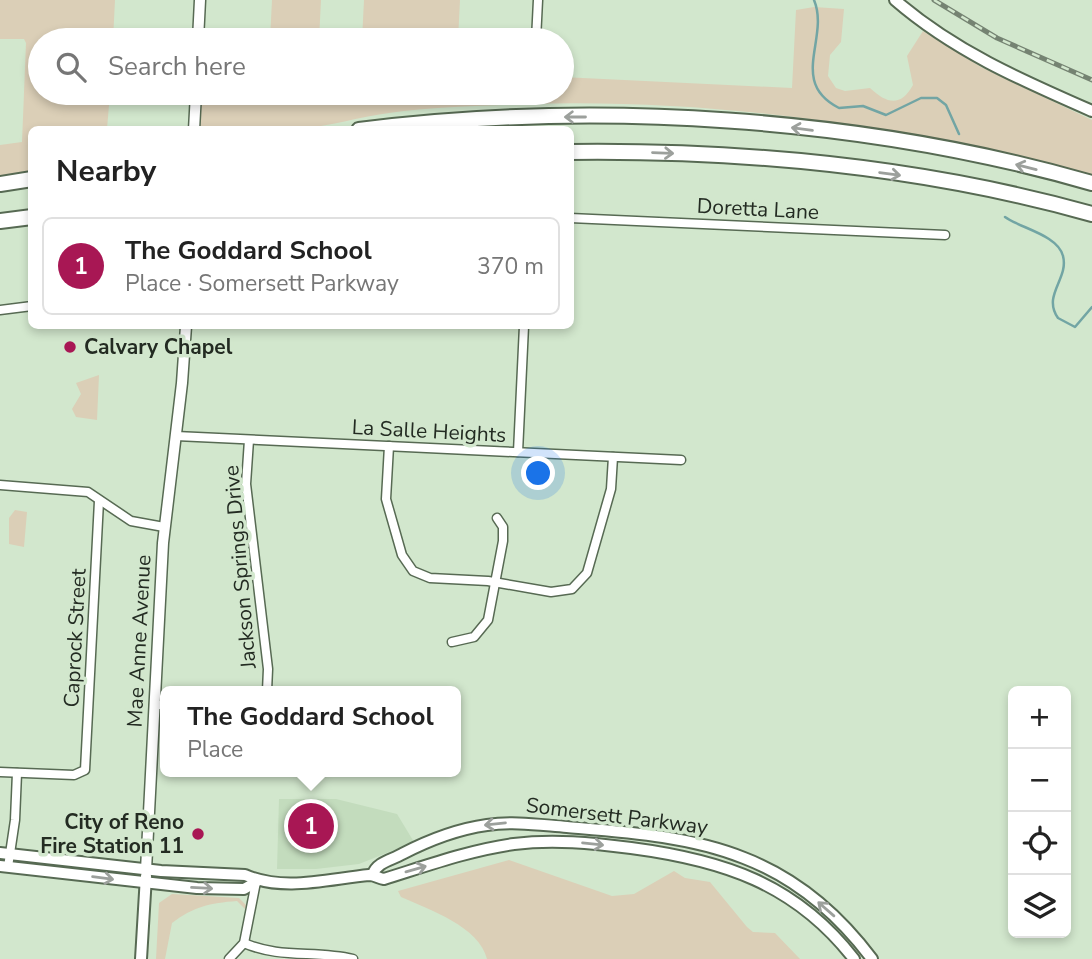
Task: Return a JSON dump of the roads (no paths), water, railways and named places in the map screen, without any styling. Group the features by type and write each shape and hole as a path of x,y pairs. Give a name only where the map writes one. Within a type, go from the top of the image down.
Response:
{"highway":[{"path":"404,126 494,118 692,119 803,129 911,144 992,159 1092,183"},
{"path":"574,152 691,154 826,165 964,186 1092,214"},
{"path":"0,184 28,180"},
{"path":"0,221 28,218"}],"main road":[{"path":"895,0 933,31 976,58 1092,111"},
{"name":"Somersett Parkway","path":"373,874 380,864 433,840 463,830 500,823 597,830 687,841 746,858 792,883 835,916 872,959"},
{"name":"Somersett Parkway","path":"4,867 146,883 239,889 256,882 329,881 373,874 384,879 494,848 532,842 585,843 690,856 738,871 779,892 825,927 854,959"},
{"name":"Somersett Parkway","path":"5,854 146,870 245,875 256,882"},
{"name":"Mae Anne Avenue","path":"141,959 146,870"}],"street":[{"path":"199,28 200,0"},
{"path":"537,28 538,0"},
{"path":"194,126 195,105"},
{"name":"Doretta Lane","path":"574,218 945,235"},
{"path":"0,310 28,306"},
{"name":"Mae Anne Avenue","path":"146,870 164,527 186,329"},
{"path":"518,452 524,329"},
{"name":"La Salle Heights","path":"176,436 681,460"},
{"name":"Jackson Springs Drive","path":"249,440 246,484 268,669 267,686"},
{"path":"389,446 386,499 408,566 424,577 496,582 558,593 572,589 583,580 608,504 613,457"},
{"path":"0,485 89,492 131,521 164,527"},
{"name":"Caprock Street","path":"17,773 80,774 87,763 99,500"},
{"path":"452,642 474,637 484,628 496,582 504,533 497,518"},
{"path":"154,705 160,705"},
{"path":"0,772 17,773 4,867"},
{"path":"229,959 244,943 256,882"},
{"path":"244,943 285,956 320,954 354,959"}],"waterway":[{"path":"814,0 818,14 813,72 816,86 824,97 839,108 863,106 886,115 921,98 937,98 946,105 959,134"},
{"path":"1005,217 1046,237 1060,249 1063,272 1053,302 1058,318 1075,327 1092,307"}],"railway":[{"path":"934,0 997,38 1092,80"}],"place":[{"name":"Calvary Chapel","path":"70,347"},
{"name":"The Goddard School","path":"311,826"},
{"name":"City of Reno Fire Station 11","path":"198,834"}]}
